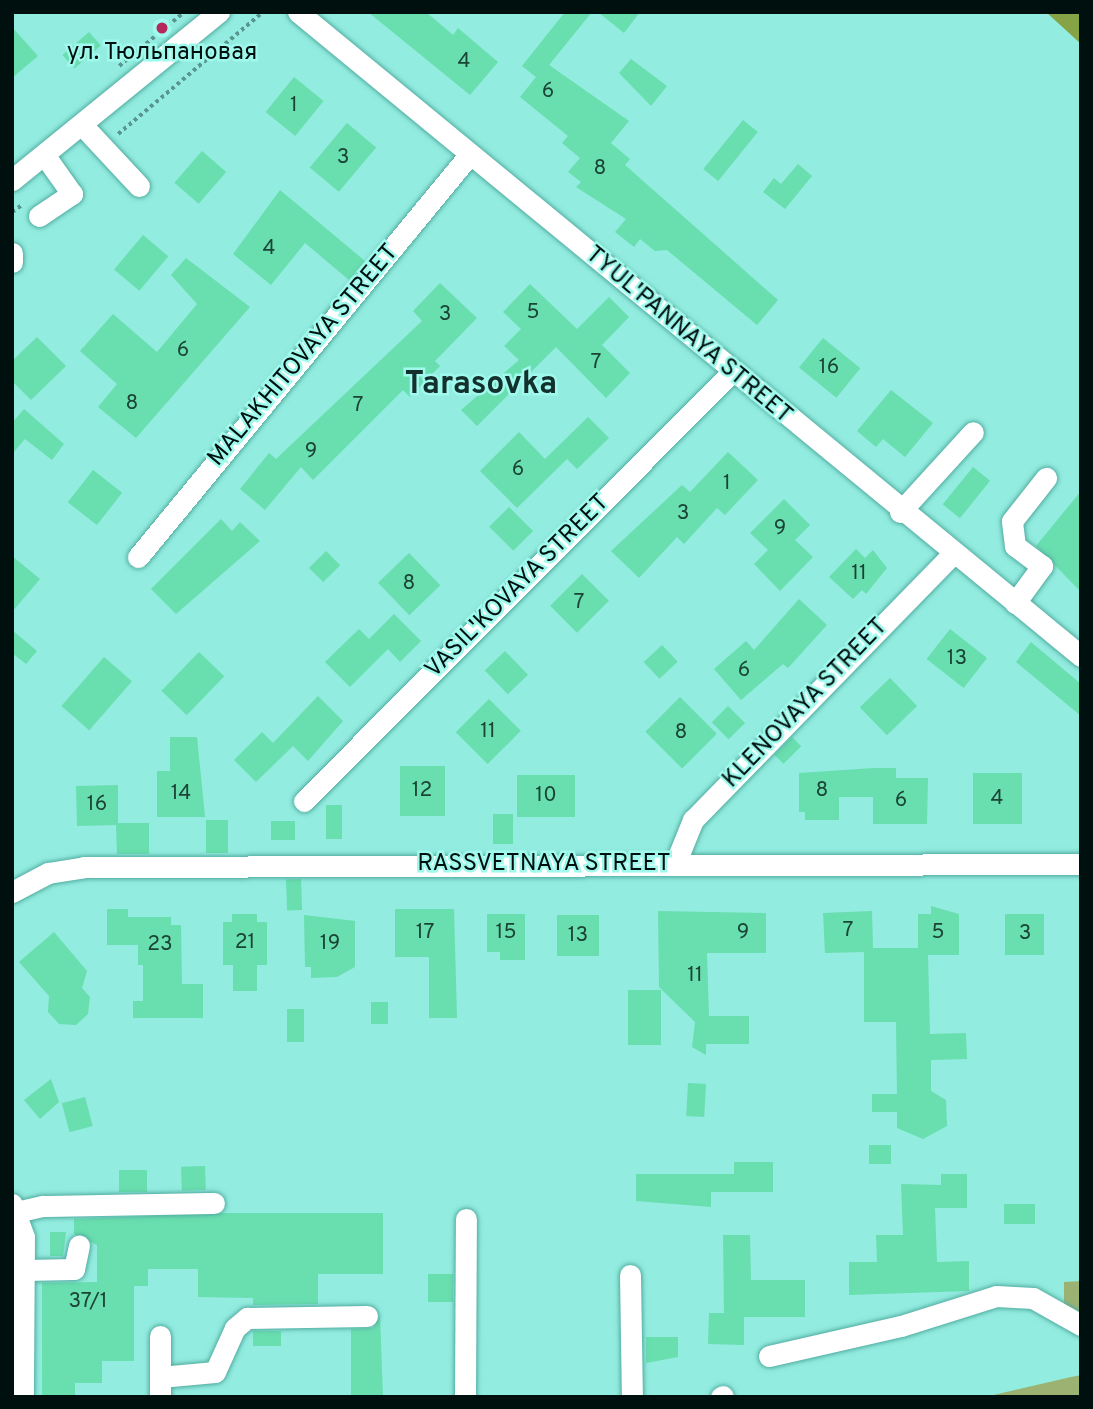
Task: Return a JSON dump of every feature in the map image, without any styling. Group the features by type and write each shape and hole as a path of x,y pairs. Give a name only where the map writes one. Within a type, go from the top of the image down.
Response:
{"street":[{"path":"12,180 83,126 219,12"},
{"name":"TYUL'PANNAYA STREET","path":"298,12 900,512 1081,656"},
{"path":"83,126 139,186"},
{"name":"MALAKHITOVAYA STREET","path":"138,557 470,154"},
{"path":"36,208 72,194 45,156"},
{"path":"12,253 12,262"},
{"name":"VASIL'KOVAYA STREET","path":"304,801 731,373"},
{"path":"900,512 973,432"},
{"path":"1015,603 1042,566 1015,546 1012,521 1046,478"},
{"name":"KLENOVAYA STREET","path":"675,864 693,820 953,554"},
{"name":"RASSVETNAYA STREET","path":"12,892 48,873 84,867 1081,864"},
{"path":"23,1397 24,1270 14,1210 43,1206 214,1203"},
{"path":"465,1397 466,1219"},
{"path":"24,1270 74,1269 79,1246"},
{"path":"630,1275 632,1397"},
{"path":"769,1356 901,1326 996,1296 1033,1298 1081,1325"},
{"path":"160,1336 160,1387 211,1376 235,1328 247,1318 367,1316"}],"path":[{"path":"103,147 263,12"},
{"path":"12,212 36,208"}],"green space":[{"path":"1046,12 1081,12 1081,44"},
{"path":"1081,1281 1081,1314 1064,1305 1064,1282"},
{"path":"1081,1375 1081,1397 985,1397 1071,1377"}],"building":[{"path":"368,12 426,12 453,35 458,28 498,62 470,95"},
{"path":"565,12 592,12 549,65 629,121 611,143 630,159 625,165 778,300 757,325 667,250 655,251 640,239 634,247 615,232 626,219 576,187 581,182 568,172 580,158 562,143 568,136 520,97 536,77 522,66"},
{"path":"598,12 640,12 624,33"},
{"path":"12,27 38,56 12,78"},
{"path":"89,32 101,46 74,69 63,55"},
{"path":"631,59 667,86 651,106 619,73"},
{"path":"294,77 324,101 295,136 266,112"},
{"path":"743,120 758,132 718,181 703,169"},
{"path":"347,123 376,147 339,192 310,167"},
{"path":"202,151 226,172 199,204 174,183"},
{"path":"798,164 812,176 785,209 763,192 774,178 781,184"},
{"path":"280,190 365,261 349,280 305,243 271,285 233,254"},
{"path":"143,235 168,256 139,291 114,269"},
{"path":"186,258 250,307 136,438 98,407 117,384 80,351 113,314 157,352 197,304 171,275"},
{"path":"440,283 477,318 435,361 440,366 410,397 403,390 313,480 301,467 265,510 240,489 269,453 276,459 422,321 413,311"},
{"path":"530,284 577,329 609,297 629,317 602,345 630,373 606,398 556,347 477,426 461,410 519,360 504,346 521,329 503,312"},
{"path":"37,337 66,366 31,400 12,381 12,361"},
{"path":"823,338 860,368 836,398 799,368"},
{"path":"891,390 933,423 905,457 883,439 876,447 857,431"},
{"path":"24,409 64,444 52,460 25,439 12,454 12,423"},
{"path":"588,417 609,438 577,469 567,459 517,508 480,471 519,432 545,459"},
{"path":"728,452 758,480 725,515 717,508 684,544 677,537 639,578 611,551 682,485 690,492"},
{"path":"973,467 990,481 960,518 943,504"},
{"path":"93,470 122,493 97,525 68,502"},
{"path":"1081,491 1081,592 1036,546"},
{"path":"784,499 810,525 795,540 813,557 780,591 754,564 768,550 750,533"},
{"path":"509,507 533,531 513,551 489,527"},
{"path":"221,519 232,531 240,522 260,541 176,614 151,589"},
{"path":"856,549 865,558 873,550 887,568 866,594 862,590 853,599 829,577"},
{"path":"326,551 340,565 323,582 309,568"},
{"path":"409,553 440,585 409,615 378,583"},
{"path":"12,556 40,579 12,612"},
{"path":"582,574 609,601 577,633 550,606"},
{"path":"799,599 827,625 788,668 783,664 741,700 714,669 746,641 754,650"},
{"path":"394,614 421,641 400,662 388,649 350,687 325,662 359,629 369,639"},
{"path":"950,629 987,658 964,688 927,659"},
{"path":"12,630 37,651 26,664 12,653"},
{"path":"1031,642 1081,684 1081,716 1016,662"},
{"path":"662,645 678,662 659,679 644,662"},
{"path":"505,651 528,675 508,694 485,670"},
{"path":"199,652 224,676 187,715 161,691"},
{"path":"104,657 132,681 89,730 61,706"},
{"path":"890,678 917,706 887,735 860,707"},
{"path":"318,696 343,721 308,761 293,746 256,782 234,760 262,732 273,743"},
{"path":"680,697 717,734 682,768 645,732"},
{"path":"489,699 521,731 488,764 456,732"},
{"path":"728,706 745,723 729,739 712,722"},
{"path":"170,737 197,737 205,817 157,817 157,771 170,771"},
{"path":"792,737 801,746 784,764 774,755"},
{"path":"400,766 445,766 445,816 400,816"},
{"path":"896,768 896,778 928,778 927,824 873,824 873,797 839,797 839,820 805,820 805,812 799,812 799,773"},
{"path":"973,773 1022,773 1022,824 973,824"},
{"path":"517,775 575,775 575,817 517,817"},
{"path":"118,785 118,823 149,823 149,854 117,854 116,825 77,826 76,786"},
{"path":"326,805 342,805 342,839 326,839"},
{"path":"493,814 513,814 513,844 493,844"},
{"path":"206,820 228,820 228,853 206,853"},
{"path":"271,821 295,821 295,840 271,840"},
{"path":"301,879 302,910 287,911 286,880"},
{"path":"931,906 959,914 959,955 928,955 930,1034 966,1033 967,1059 931,1060 931,1091 946,1100 947,1126 923,1139 897,1128 897,1112 872,1112 872,1094 897,1094 896,1022 864,1022 864,952 825,953 823,913 872,911 873,948 918,948 918,914 931,914"},
{"path":"107,909 128,909 128,917 171,917 171,925 181,925 182,984 203,984 203,1018 133,1018 133,1001 143,1001 143,965 138,965 138,945 107,945"},
{"path":"395,909 454,909 457,1018 429,1018 429,957 395,957"},
{"path":"658,911 766,913 766,953 707,953 709,1016 749,1016 749,1044 706,1044 706,1055 692,1047 695,1022 659,987"},
{"path":"232,914 257,914 257,922 267,922 267,965 257,965 257,991 233,991 233,965 223,965 223,922 232,922"},
{"path":"487,914 525,914 525,960 500,960 500,952 487,952"},
{"path":"1005,914 1044,914 1044,955 1005,955"},
{"path":"304,915 355,921 355,967 337,977 311,978 311,967 305,967"},
{"path":"557,915 599,915 599,956 557,956"},
{"path":"54,932 87,971 82,988 90,997 88,1014 76,1025 59,1024 48,1012 49,996 19,962"},
{"path":"628,990 661,990 661,1045 628,1045"},
{"path":"371,1002 388,1002 388,1024 371,1024"},
{"path":"287,1009 304,1009 304,1042 287,1042"},
{"path":"51,1079 59,1102 40,1119 24,1100"},
{"path":"688,1083 706,1084 704,1117 686,1116"},
{"path":"85,1097 93,1126 70,1132 62,1103"},
{"path":"869,1145 891,1145 891,1164 869,1164"},
{"path":"734,1162 773,1162 773,1192 711,1192 711,1207 636,1201 636,1174 734,1174"},
{"path":"205,1166 206,1190 182,1191 181,1167"},
{"path":"119,1170 147,1170 147,1192 119,1192"},
{"path":"941,1174 967,1174 967,1208 935,1208 937,1262 969,1261 969,1291 849,1295 849,1262 877,1262 876,1235 903,1235 901,1184 941,1185"},
{"path":"1004,1204 1035,1204 1035,1224 1004,1224"},
{"path":"222,1213 383,1213 383,1274 318,1274 318,1304 253,1305 253,1298 198,1297 198,1269 148,1269 148,1286 134,1286 134,1361 102,1361 102,1383 75,1383 75,1397 42,1397 42,1283 97,1282 97,1245 74,1234 74,1219"},
{"path":"50,1232 66,1232 63,1256 50,1256"},
{"path":"723,1235 750,1235 751,1280 805,1280 805,1317 744,1317 744,1345 708,1344 709,1313 724,1313"},
{"path":"428,1274 453,1274 453,1302 428,1302"},
{"path":"380,1315 383,1397 351,1397 351,1329 373,1328"},
{"path":"253,1331 281,1331 281,1346 253,1346"},
{"path":"646,1337 678,1337 678,1357 646,1363"}],"place":[{"name":"ул. Тюльпановая","path":"162,28"}],"district":[{"name":"Tarasovka","path":"481,385"}]}
